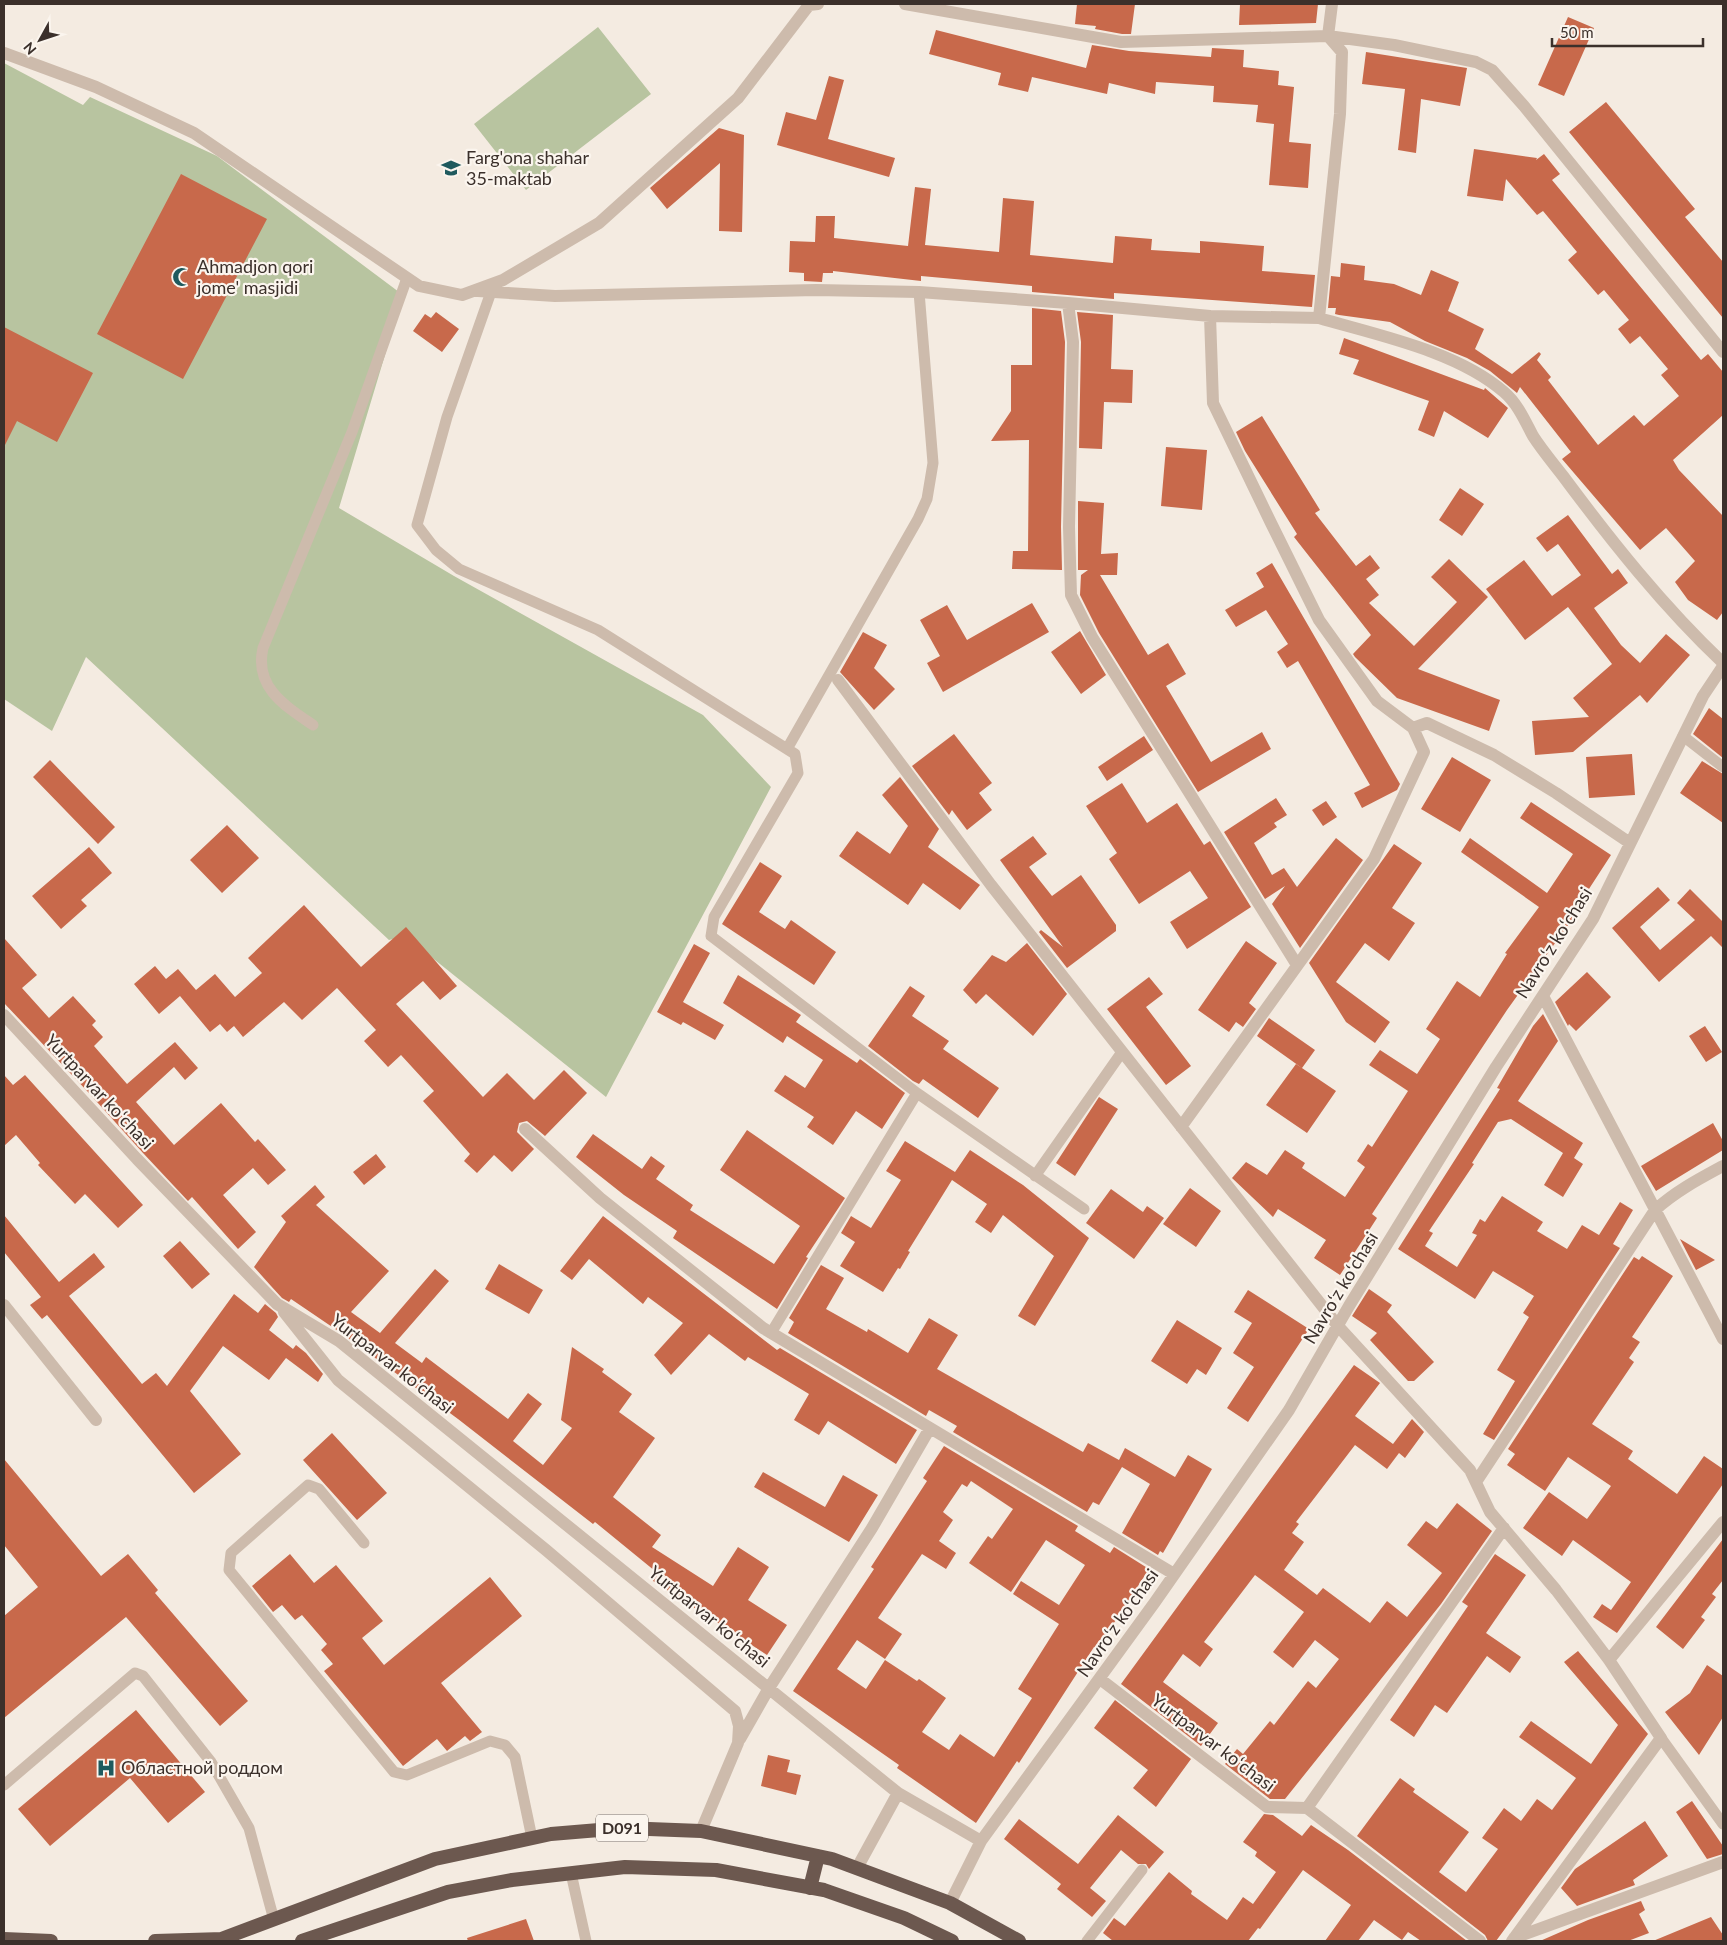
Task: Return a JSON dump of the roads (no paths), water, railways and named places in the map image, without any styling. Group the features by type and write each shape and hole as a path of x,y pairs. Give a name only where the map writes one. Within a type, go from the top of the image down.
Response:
{"highway":[{"name":"D091","path":"155,1941 219,1940 435,1859 551,1834 623,1828 701,1831 818,1856 857,1868 950,1903 1019,1941"},
{"path":"810,1888 818,1856"},
{"name":"D091","path":"302,1941 448,1892 512,1880 625,1867 716,1870 824,1890 904,1918 952,1941"},
{"path":"4,1939 51,1941"}],"street":[{"path":"4,53 96,87 194,133 419,286 462,295 503,280 599,223 738,98 812,4"},
{"path":"905,4 1121,42 1328,36 1467,60 1492,70 1524,106 1723,352"},
{"path":"1318,318 1340,114 1342,52 1328,36 1332,4"},
{"path":"474,291 555,296 786,291 919,292 1210,316 1318,318 1435,352 1505,392 1522,413 1534,437 1606,533 1685,627 1723,665"},
{"path":"1068,303 1073,342 1069,527 1071,595 1092,637 1297,965"},
{"path":"1181,1127 1374,859 1424,752 1413,728 1377,701 1319,620 1213,403 1210,316"},
{"name":"Navroʻz koʻchasi","path":"950,1903 981,1841 1100,1679 1289,1410 1491,1075 1593,919 1703,696 1723,665"},
{"path":"838,680 990,885 1338,1326 1470,1470 1490,1512 1556,1590 1609,1660 1661,1738 1513,1940"},
{"path":"1413,728 1426,723 1494,755 1556,793 1630,843"},
{"path":"1543,996 1723,1339"},
{"name":"Yurtparvar koʻchasi","path":"4,1015 137,1159 278,1304 339,1341 898,1793 981,1841"},
{"path":"525,1129 600,1198 771,1333 1174,1574"},
{"path":"1476,1482 1655,1210 1670,1196 1723,1166"},
{"path":"278,1304 338,1380 546,1550 735,1711 739,1726 738,1743"},
{"path":"4,1305 96,1420"},
{"name":"Yurtparvar koʻchasi","path":"769,1688 872,1528 930,1428"},
{"path":"1609,1660 1723,1522"},
{"path":"1480,1941 1307,1808 1504,1528"},
{"name":"Yurtparvar koʻchasi","path":"1100,1679 1267,1807 1307,1808"},
{"path":"701,1831 738,1743 769,1688"},
{"path":"857,1868 898,1793"},
{"path":"1513,1940 1723,1862"}],"lane":[{"path":"313,725 278,699 269,688 260,662 263,648 352,432 407,278"},
{"path":"491,292 448,417 417,525 436,550 458,569 598,630 795,754 798,773 714,917 711,936 917,1093 1084,1209"},
{"path":"787,749 918,519 927,499 933,463 919,292"},
{"path":"1683,736 1723,767"},
{"path":"1035,1176 1122,1052"},
{"path":"771,1333 917,1093"},
{"path":"364,1542 320,1489 308,1485 231,1553 229,1570 394,1772 407,1775 490,1740 505,1745 515,1757 532,1838"},
{"path":"4,1785 135,1673 143,1676 211,1762 249,1828 274,1920"},
{"path":"1661,1738 1723,1824"},
{"path":"1087,1941 1142,1870"},
{"path":"570,1873 586,1941"}],"place":[{"name":"Farg'ona shahar 35-maktab","path":"451,168"},
{"name":"Ahmadjon qori jome' masjidi","path":"182,277"},
{"name":"Областной роддом","path":"106,1768"}]}
